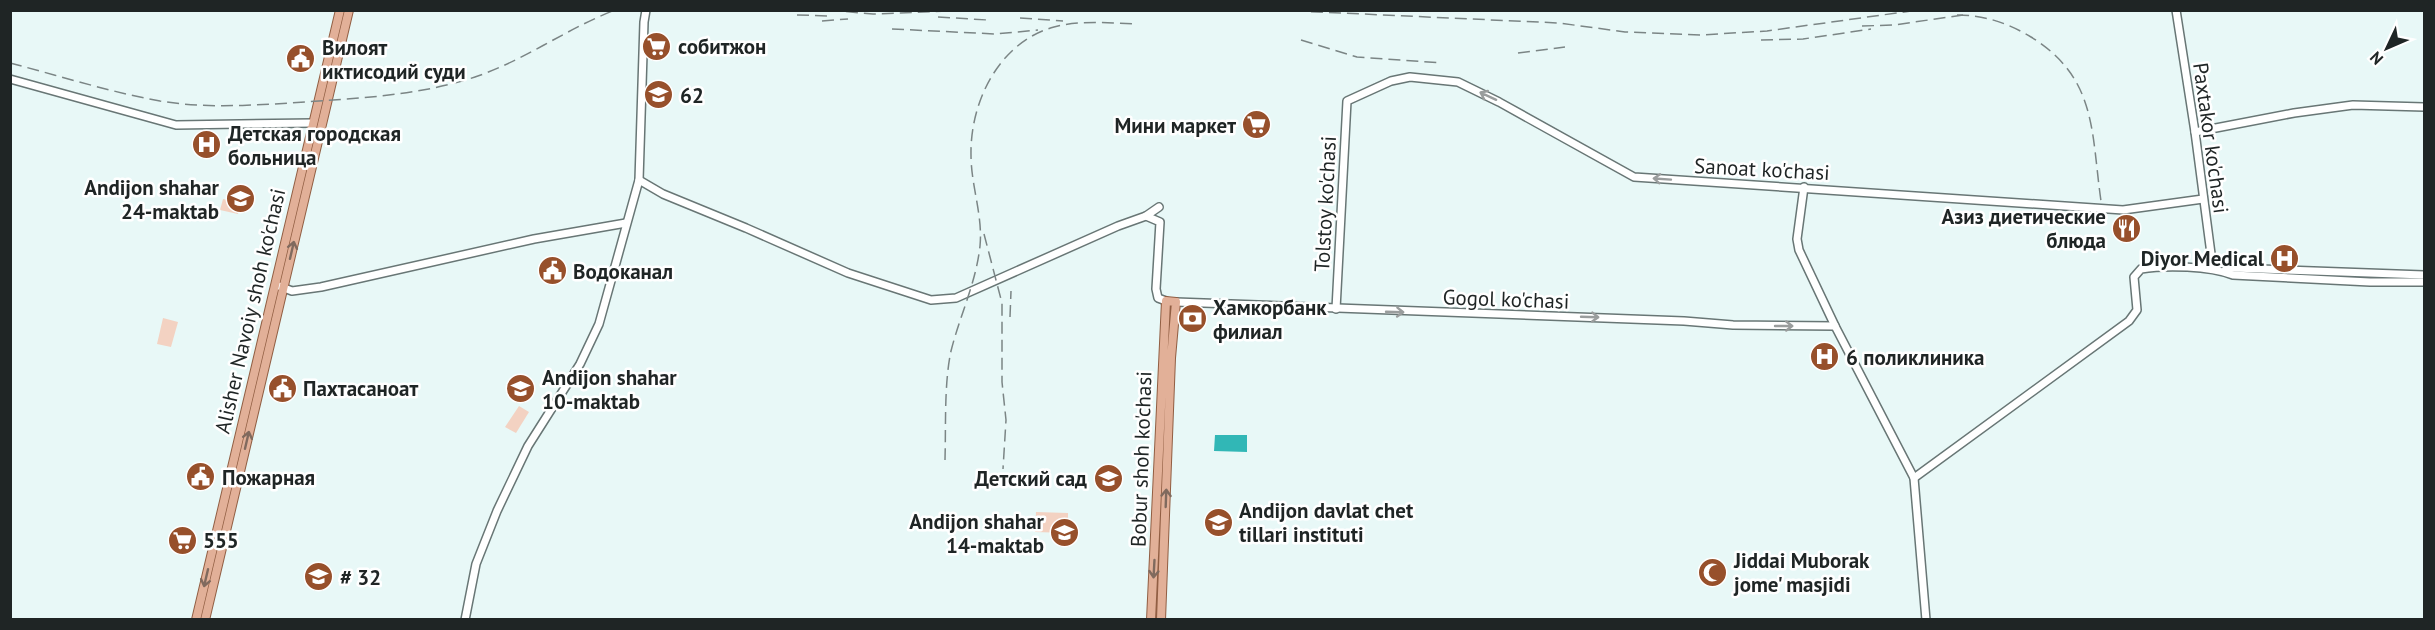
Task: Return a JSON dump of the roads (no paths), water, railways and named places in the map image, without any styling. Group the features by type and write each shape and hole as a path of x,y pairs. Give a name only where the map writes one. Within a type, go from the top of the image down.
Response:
{"main road":[{"name":"Alisher Navoiy shoh ko'chasi","path":"196,620 340,10"},
{"name":"Alisher Navoiy shoh ko'chasi","path":"205,620 349,10"},
{"path":"641,10 644,22"},
{"path":"465,620 476,564 496,511 528,446 580,364 594,334 639,180 646,10"},
{"name":"Paxtakor ko'chasi","path":"2176,10 2213,269"},
{"name":"Sanoat ko'chasi","path":"1347,101 1390,81 1410,77 1458,82 1499,102 1634,177 2122,210 2203,200"},
{"path":"10,79 176,125 313,123"},
{"name":"Tolstoy ko'chasi","path":"1336,309 1347,101"},
{"path":"2195,132 2294,113 2353,105 2424,107"},
{"path":"639,180 663,194 848,273 932,300 956,298 1118,225 1146,216 1159,207"},
{"path":"1804,188 1797,239 1799,250 1835,326 1914,478 1926,620"},
{"path":"1146,216 1160,222 1155,289 1158,298 1176,302"},
{"path":"274,285 292,291 321,287 534,238 626,223"},
{"path":"288,227 297,229"},
{"path":"1914,478 2129,321 2138,310 2134,277 2138,271 2169,267 2223,271 2233,268 2424,282"},
{"path":"2314,275 2424,274"},
{"name":"Bobur shoh ko'chasi","path":"1152,620 1166,382 1166,301"},
{"name":"Gogol ko'chasi","path":"1176,302 1620,318 1733,325 1835,326"},
{"name":"Bobur shoh ko'chasi","path":"1167,358 1176,302"},
{"name":"Bobur shoh ko'chasi","path":"1161,620 1166,382"},
{"path":"251,385 260,387"},
{"path":"229,477 238,480"},
{"path":"226,491 235,493"}],"water":[{"path":"1215,435 1247,435 1247,452 1214,451"}],"railway":[{"path":"10,63 122,93 178,103 214,106 251,105 370,97 413,92 475,77 511,62 615,10"},
{"path":"828,10 873,14 951,11"},
{"path":"1275,10 1559,23 1625,32 1700,35 1767,31 1918,10"},
{"path":"971,11 995,11"},
{"path":"797,15 831,16"},
{"path":"1957,15 1986,18 2014,28 2053,53 2068,70 2080,88 2087,108 2092,129 2101,201"},
{"path":"1862,26 1894,25 1963,15"},
{"path":"938,17 988,20"},
{"path":"1020,18 1063,21"},
{"path":"822,21 848,19"},
{"path":"945,460 946,391 951,351 975,273 980,246 980,223 971,155 972,135 982,95 1003,60 1035,35 1054,27 1074,23 1136,24"},
{"path":"892,29 995,34 1038,30"},
{"path":"1761,40 1803,39 1871,29"},
{"path":"1301,40 1357,57 1442,63"},
{"path":"1518,53 1565,47"},
{"path":"984,234 1002,303 1002,382 1006,420 1003,469"},
{"path":"1010,317 1011,291"}],"place":[{"name":"собитжон","path":"657,46"},
{"name":"Вилоят иктисодий суди","path":"301,59"},
{"name":"62","path":"659,95"},
{"name":"Мини маркет","path":"1257,125"},
{"name":"Детская городская больница","path":"207,145"},
{"name":"Andijon shahar 24-maktab","path":"240,199"},
{"name":"Азиз диетические блюда","path":"2127,228"},
{"name":"Diyor Medical","path":"2285,258"},
{"name":"Водоканал","path":"552,271"},
{"name":"Хамкорбанк филиал","path":"1192,319"},
{"name":"6 поликлиника","path":"1825,357"},
{"name":"Пахтасаноат","path":"282,388"},
{"name":"Andijon shahar 10-maktab","path":"521,389"},
{"name":"Пожарная","path":"201,477"},
{"name":"Детский сад","path":"1108,478"},
{"name":"Andijon davlat chet tillari instituti","path":"1218,522"},
{"name":"Andijon shahar 14-maktab","path":"1065,533"},
{"name":"555","path":"182,540"},
{"name":"Jiddai Muborak jome' masjidi","path":"1713,572"},
{"name":"# 32","path":"319,577"}]}
